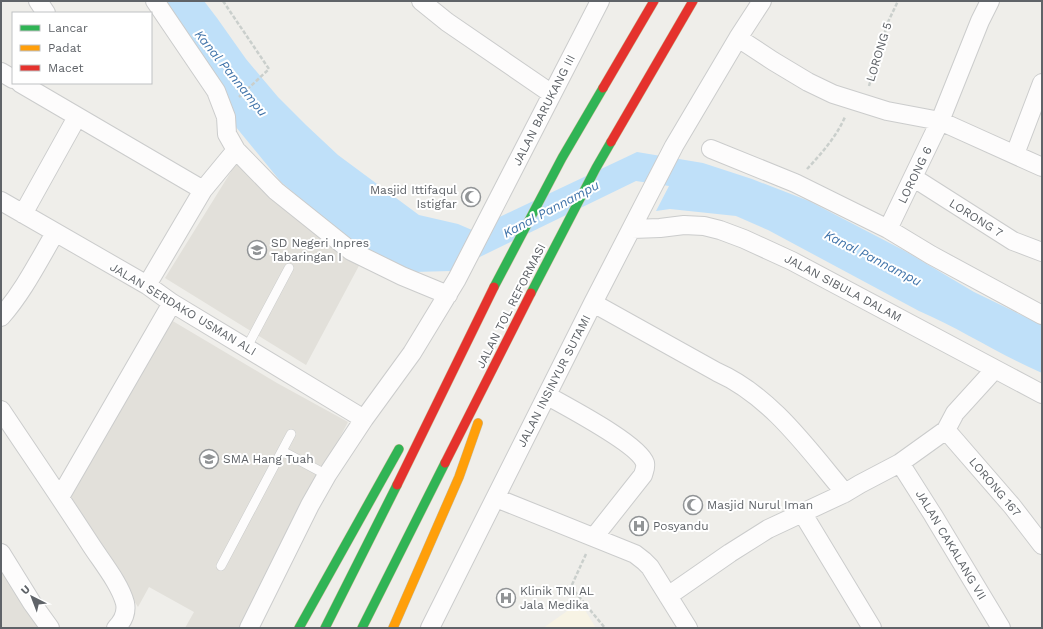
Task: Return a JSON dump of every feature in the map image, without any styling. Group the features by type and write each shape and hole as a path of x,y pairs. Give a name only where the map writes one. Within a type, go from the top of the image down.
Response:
{"highway":[{"name":"JALAN TOL REFORMASI","path":"325,628 383,514 485,304 562,158 654,1"},
{"name":"JALAN TOL REFORMASI","path":"362,628 526,302 596,168 693,1"},
{"path":"437,383 485,304"},
{"path":"486,403 513,328"},
{"path":"393,628 459,477 480,418"},
{"path":"299,628 402,444"}],"street":[{"path":"38,1 45,12"},
{"path":"155,1 216,91 226,117 228,134 236,150 276,191 351,251 402,276 448,295 412,353 364,419 327,475 310,505 249,628"},
{"path":"421,1 447,22 552,94"},
{"name":"JALAN BARUKANG III","path":"448,295 600,1"},
{"path":"762,1 738,38 773,62 808,82 834,94 887,111 940,122 1042,167"},
{"name":"LORONG 6","path":"888,229 940,122 980,21 990,1"},
{"name":"JALAN INSINYUR SUTAMI","path":"430,628 548,396 593,303 677,141 738,38"},
{"path":"1,72 12,78"},
{"path":"1015,154 1042,82"},
{"path":"22,84 203,190"},
{"path":"24,214 77,117"},
{"path":"711,149 795,183 888,229 931,255 1041,312"},
{"path":"147,284 203,190 236,150"},
{"name":"LORONG 7","path":"914,178 1013,241 1042,252"},
{"name":"JALAN SERDAKO USMAN ALI","path":"1,201 147,284 172,303 364,419"},
{"name":"JALAN SIBULA DALAM","path":"634,225 660,228 684,225 704,226 744,239 792,261 1042,394"},
{"path":"1,317 27,283 55,233"},
{"path":"60,497 172,303"},
{"path":"593,303 729,378 763,402 793,432 845,493"},
{"path":"668,596 730,553 768,530 845,493 900,463 946,430 955,413 995,369"},
{"path":"548,396 626,442 644,462 645,468 642,475 594,537"},
{"path":"1,410 60,497 117,586 126,610 123,621 116,628"},
{"name":"LORONG 167","path":"946,430 1012,506 1042,545"},
{"name":"JALAN CAKALANG VII","path":"900,463 1001,628"},
{"path":"496,498 635,554 650,567 688,628"},
{"path":"803,514 872,628"},
{"path":"1,553 32,603 50,628"}],"lane":[{"path":"247,347 289,268"},
{"path":"220,566 291,434"},
{"path":"282,451 327,475"}],"path":[{"path":"223,1 269,69 236,100"},
{"name":"LORONG 5","path":"795,183 823,152 858,102 888,22 898,1"},
{"path":"594,537 571,587 605,628"}],"shaded area":[{"path":"237,162 361,262 306,365 165,278"},
{"name":"SMA Hang Tuah","path":"171,320 277,383 348,422 240,628 185,628 194,612 149,587 138,607 66,496"},
{"path":"1,569 40,628 1,628"},
{"path":"580,602 596,628 543,628"}],"water":[{"name":"Kanal Pannampu","path":"161,1 204,1 246,59 278,97 306,125 338,155 419,215 458,224 472,230 637,152 703,163 752,179 809,201 905,251 974,292 1042,325 1042,373 919,311 768,230 736,216 670,209 656,211 669,186 636,181 451,271 413,272 365,253 281,182 231,121"}],"traffic: fast":[{"path":"494,287 562,158 603,88"},
{"path":"531,293 611,142"},
{"path":"299,628 399,449"},
{"path":"362,628 445,463"},
{"path":"325,628 397,485"}],"traffic: slow":[{"path":"393,628 459,477 478,423"}],"traffic: jam":[{"path":"603,88 654,1"},
{"path":"611,142 693,1"},
{"path":"397,485 494,287"},
{"path":"445,463 531,293"}],"place":[{"name":"Masjid Ittifaqul Istigfar","path":"471,197"},
{"name":"SD Negeri Inpres Tabaringan I","path":"257,250"},
{"name":"SMA Hang Tuah","path":"209,459"},
{"name":"Masjid Nurul Iman","path":"693,505"},
{"name":"Posyandu","path":"639,526"},
{"name":"Klinik TNI AL Jala Medika","path":"506,598"}]}
